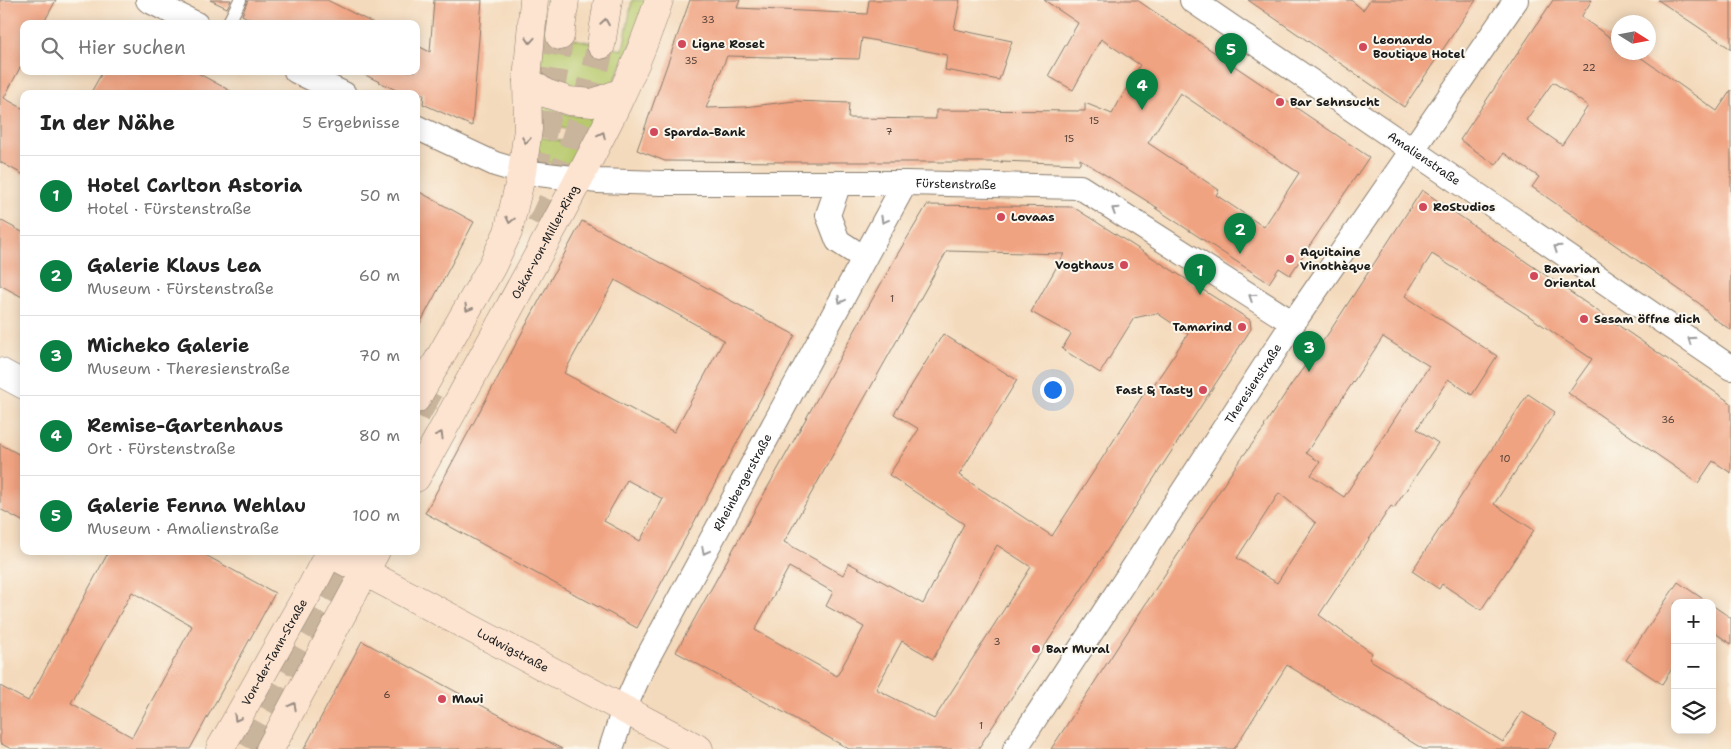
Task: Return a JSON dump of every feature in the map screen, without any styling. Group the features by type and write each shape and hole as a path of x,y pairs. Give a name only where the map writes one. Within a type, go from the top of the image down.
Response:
{"main road":[{"path":"420,392 492,266 508,232 522,172 528,129 527,80 534,0"},
{"path":"560,36 565,0"},
{"path":"601,45 608,0"},
{"name":"Oskar-von-Miller-Ring","path":"420,471 510,310 579,178 648,36 660,0"},
{"path":"527,80 545,93 569,100 593,103 622,92"},
{"name":"Von-der-Tann-Straße","path":"220,749 313,584 327,555"},
{"name":"Ludwigstraße","path":"341,555 370,562 624,709 699,749"},
{"path":"270,749 370,562"}],"street":[{"path":"148,0 188,20"},
{"name":"Amalienstraße","path":"1192,0 1731,368"},
{"name":"Theresienstraße","path":"1015,749 1293,323 1516,0"},
{"path":"304,75 336,90"},
{"name":"Fürstenstraße","path":"420,129 495,164 522,172 598,181 661,183 905,183 1080,187 1293,323"},
{"path":"839,183 828,215 838,241 864,258"},
{"name":"Rheinbergerstraße","path":"611,749 624,709 643,666 905,183"},
{"path":"0,372 20,383"}],"lane":[{"path":"230,20 240,0"}],"green space":[{"path":"546,0 550,0 544,32 623,50 632,0 651,0 613,84 594,93 556,87 540,68"},
{"path":"537,100 553,109 568,114 583,116 602,114 595,135 536,123"},
{"path":"536,136 589,147 571,165 550,163 541,156"}],"building":[{"path":"0,0 56,0 45,20 20,20 20,68 4,98 20,107 20,173 0,162"},
{"path":"210,0 231,0 227,8"},
{"path":"248,0 327,0 367,20 251,20 242,15"},
{"path":"434,0 482,0 472,126 423,104 424,94 420,94 420,90 396,90 365,75 420,75 420,47 430,52"},
{"path":"690,0 740,0 737,8 867,14 869,0 960,0 954,29 1012,41 999,80 945,70 947,55 862,38 859,59 727,56 706,108 744,107 795,101 849,103 848,118 936,119 936,110 1085,111 1085,103 1112,114 1140,65 1101,39 1073,90 1048,76 1078,23 1044,0 1137,0 1369,157 1290,275 1279,268 1269,283 1155,208 1158,208 1080,159 1080,164 1001,161 1003,162 665,161 637,150","holes":["1180,93 1299,173 1264,227 1216,195 1219,190 1148,143"]},
{"path":"1248,0 1351,0 1363,10 1370,0 1476,0 1404,107"},
{"path":"1553,0 1592,0 1581,17 1611,38 1611,60 1644,60 1717,111 1731,90 1731,330 1713,318 1700,304 1532,187 1539,177 1504,153 1496,165 1460,140","holes":["1553,82 1588,106 1562,145 1526,120"]},
{"path":"1658,0 1731,0 1731,49"},
{"path":"101,75 201,75 229,90 92,90"},
{"path":"1422,190 1731,403 1731,473 1713,461 1698,483 1568,393 1592,359 1432,254 1405,296 1497,356 1472,395 1448,379 1417,429 1438,443 1394,508 1391,506 1319,615 1372,653 1369,659 1503,742 1522,712 1557,733 1548,749 1423,749 1287,665 1234,749 1051,749 1237,464 1265,427 1291,385 1328,334","holes":["1383,337 1429,366 1344,497 1311,475 1320,462 1306,453","1279,493 1316,523 1277,583 1237,558"]},
{"path":"420,192 474,222 420,323"},
{"path":"927,205 1073,207 1250,320 1251,329 978,749 849,749 676,652 897,255","holes":["947,251 1064,254 1031,312 1071,334 1062,349 1100,373 1134,318 1157,313 1188,334 1153,386 1150,384 1052,536 959,475 1017,380 943,334 894,414 919,429 889,475 964,524 923,604 849,563 843,575 784,542","997,545 1031,567 934,719 876,689 902,641 933,659","789,567 833,592 826,606 864,627 837,676 755,630"]},
{"path":"0,220 20,231 20,296 0,285"},
{"path":"582,221 795,335 637,628 425,513","holes":["615,280 724,340 674,432 564,373","627,480 663,499 640,541 604,521"]},
{"path":"1528,394 1555,412 1494,504 1534,530 1481,610 1442,584 1439,589 1412,571"},
{"path":"0,444 20,455 20,520 0,509"},
{"path":"107,555 205,555 275,593 190,749 11,749 0,743 0,686 28,701","holes":["132,592 192,626 132,737 71,703"]},
{"path":"1678,582 1703,599 1671,599 1671,670 1662,684 1626,660"},
{"path":"1716,608 1731,618 1731,644 1716,634"},
{"path":"362,641 516,724 562,749 304,749"}],"tunnel":[{"path":"531,179 546,119 560,36"},
{"path":"540,226 560,182 576,137 601,45"},
{"path":"420,408 436,379"},
{"path":"250,749 358,555"}],"place":[{"name":"Ligne Roset","path":"682,44"},
{"name":"Leonardo Boutique Hotel","path":"1363,47"},
{"name":"Galerie Fenna Wehlau","path":"1231,74"},
{"name":"Bar Sehnsucht","path":"1280,102"},
{"name":"Remise-Gartenhaus","path":"1142,110"},
{"name":"Sparda-Bank","path":"654,132"},
{"name":"RoStudios","path":"1423,207"},
{"name":"Lovaas","path":"1001,217"},
{"name":"Galerie Klaus Lea","path":"1240,254"},
{"name":"Aquitaine Vinothèque","path":"1290,259"},
{"name":"Vogthaus","path":"1124,265"},
{"name":"Bavarian Oriental","path":"1534,276"},
{"name":"Hotel Carlton Astoria","path":"1200,295"},
{"name":"Sesam öffne dich","path":"1584,319"},
{"name":"Tamarind","path":"1242,327"},
{"name":"Micheko Galerie","path":"1309,372"},
{"name":"Fast & Tasty","path":"1203,390"},
{"name":"Bar Mural","path":"1036,649"},
{"name":"Maui","path":"442,699"}]}
